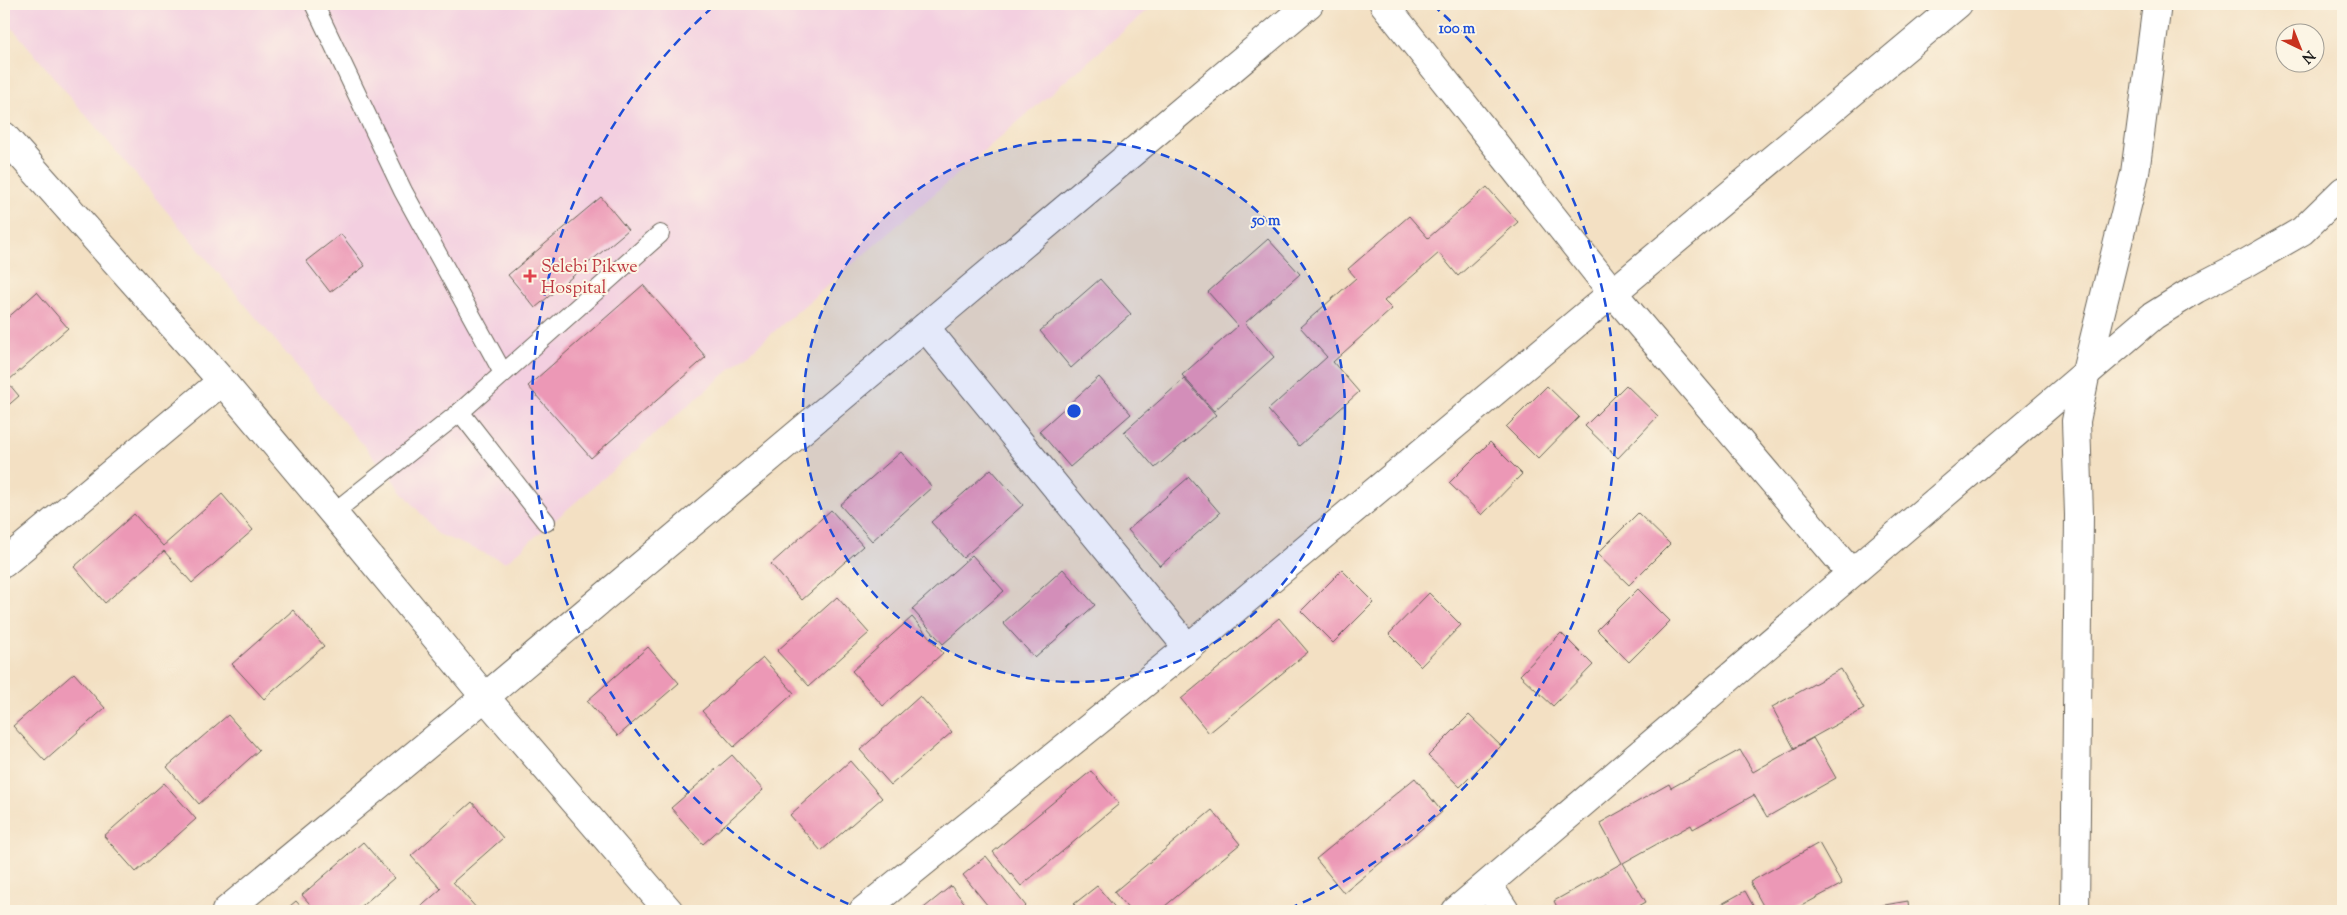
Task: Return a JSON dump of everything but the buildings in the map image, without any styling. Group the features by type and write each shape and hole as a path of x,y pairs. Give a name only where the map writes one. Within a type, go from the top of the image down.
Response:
{"street":[{"path":"226,911 485,697 1309,4"},
{"path":"1384,4 1612,293 1851,574"},
{"path":"863,911 1188,648 1958,4"},
{"path":"2075,911 2079,515 2075,441 2076,421 2086,372 2135,173 2158,4"},
{"path":"4,136 222,381 485,697 669,911"},
{"path":"1456,911 2153,316 2196,289 2302,231 2343,191"},
{"path":"925,327 1188,648"},
{"path":"4,563 222,381"},
{"path":"1488,884 1506,911"}],"lane":[{"path":"314,4 403,191 503,373"},
{"path":"333,513 460,412 660,234"},
{"path":"460,412 546,522"}],"shaded area":[{"name":"Selebi Pikwe Hospital","path":"4,4 1155,4 506,562 438,534 4,18"}],"place":[{"name":"Selebi Pikwe Hospital","path":"530,276"}]}
